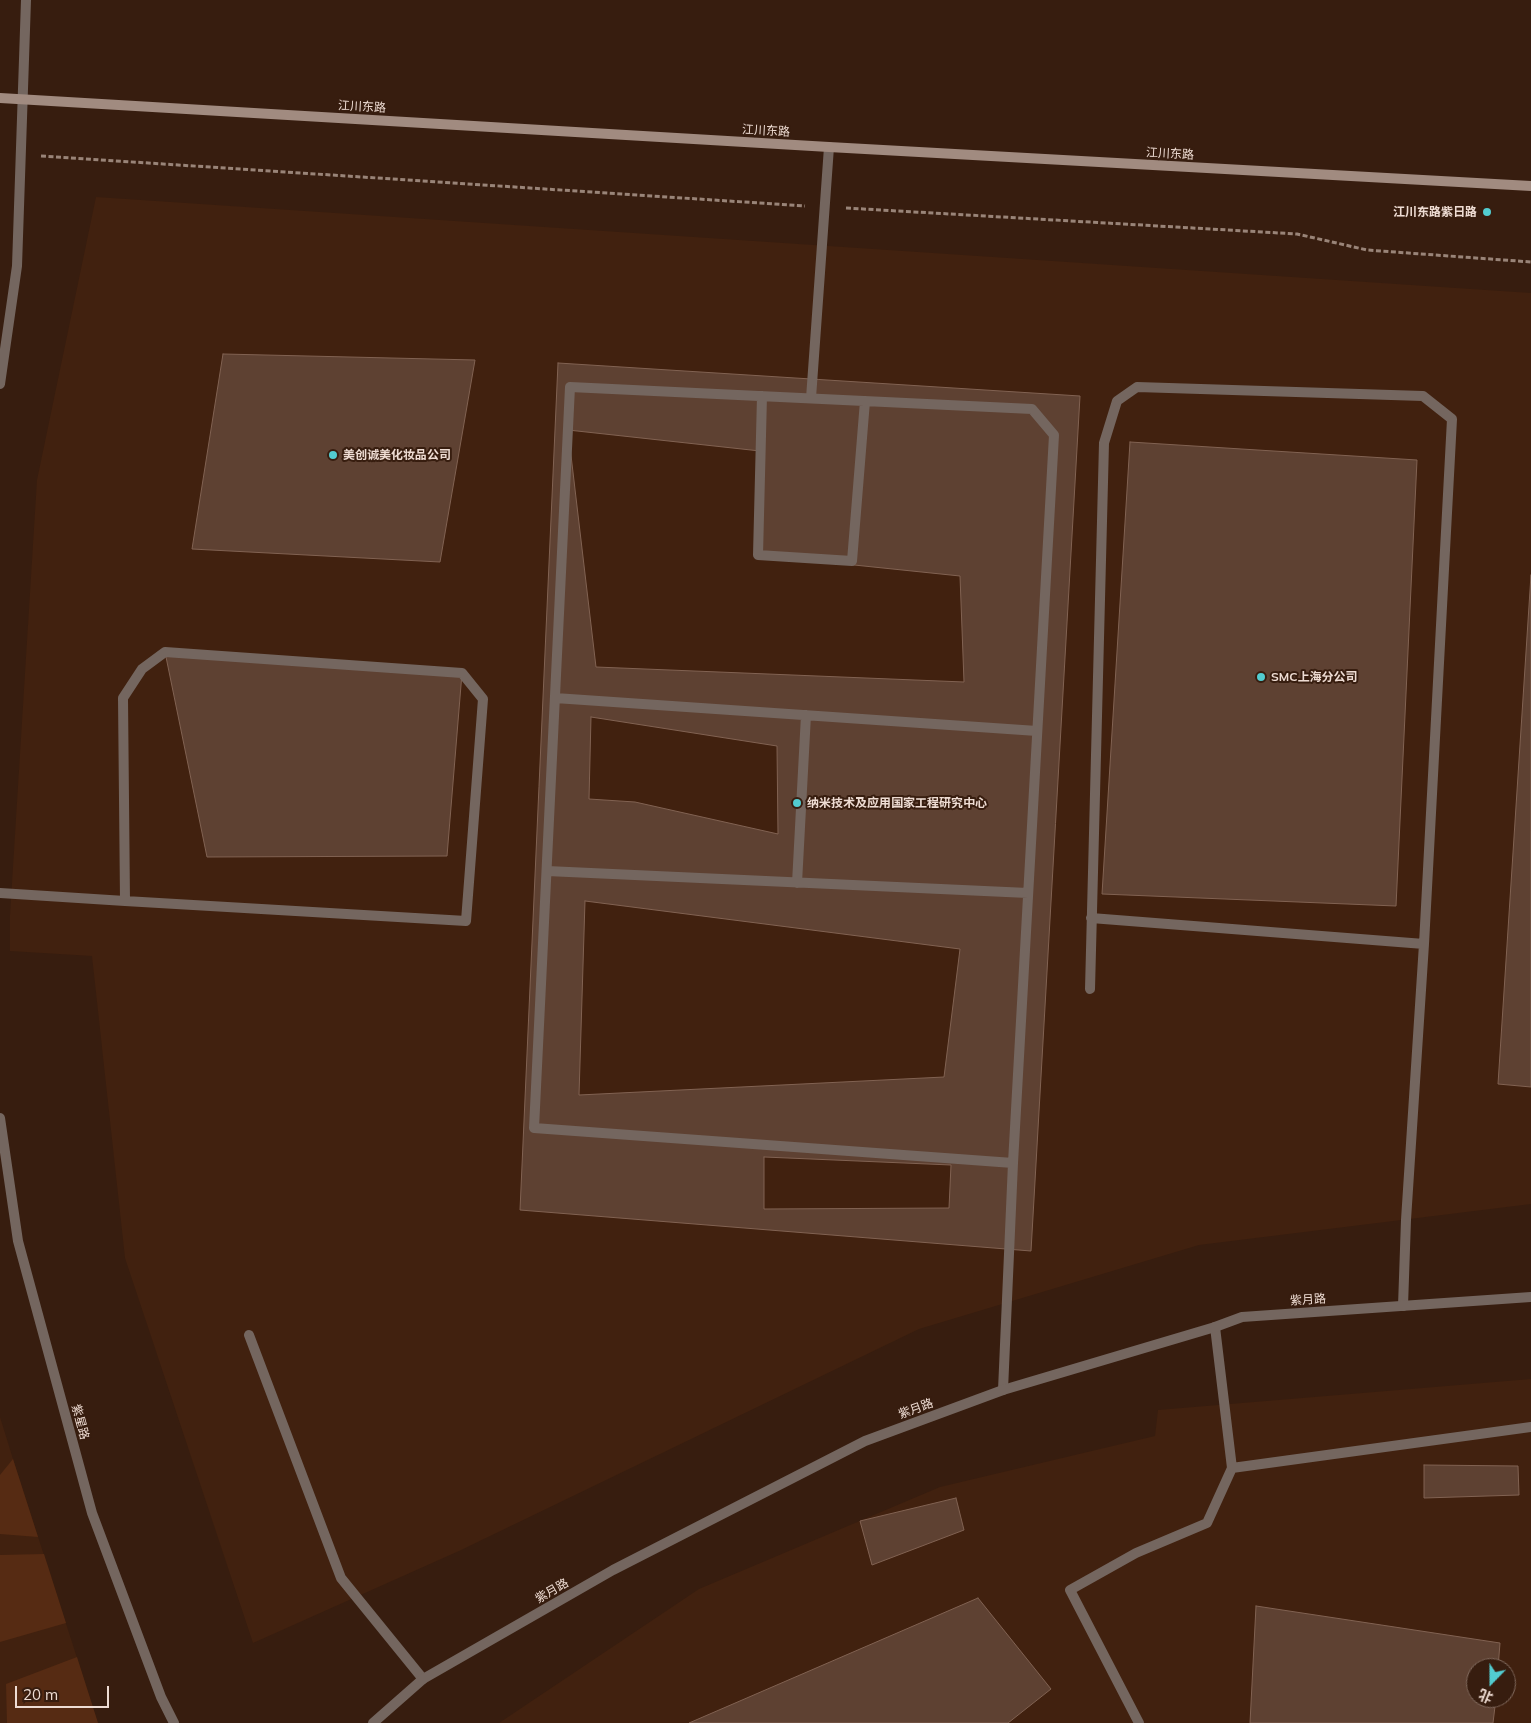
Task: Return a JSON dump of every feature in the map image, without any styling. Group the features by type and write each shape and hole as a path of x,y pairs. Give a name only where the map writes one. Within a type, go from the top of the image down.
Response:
{"main road":[{"name":"江川东路","path":"0,98 1531,186"}],"street":[{"path":"0,384 17,266 26,0"},
{"path":"811,398 829,147"},
{"path":"1003,1390 1013,1163 1054,435 1032,409 570,387 534,1128 1013,1163"},
{"path":"1090,989 1104,443 1118,402 1137,387 1423,396 1452,419 1424,944 1406,1220 1403,1306"},
{"path":"762,396 758,555 852,561 864,400"},
{"path":"0,893 125,901 466,921 483,699 462,673 166,652 142,669 123,698 125,901"},
{"path":"555,698 1038,731"},
{"path":"797,883 806,715"},
{"path":"547,871 1028,893"},
{"path":"1091,918 1424,944"},
{"name":"紫星路","path":"0,1118 18,1241 92,1513 161,1697 174,1723"},
{"name":"紫月路","path":"373,1723 424,1679 613,1570 865,1441 1003,1390 1215,1327 1242,1317 1531,1297"},
{"path":"1139,1723 1070,1590 1136,1553 1207,1522 1232,1468 1215,1327"},
{"path":"249,1335 340,1578 424,1679"},
{"path":"1232,1468 1531,1427"}],"path":[{"path":"21,155 825,207 1296,234 1367,250 1531,262"}],"shaded area":[{"path":"96,197 1531,293 1531,1204 1199,1245 919,1329 459,1551 253,1643 125,1258 92,956 10,951 10,915 37,480"},
{"path":"1531,1379 1531,1723 499,1723 699,1589 940,1487 1155,1436 1158,1410"},
{"path":"0,1417 13,1459 98,1723 0,1723"},
{"path":"13,1459 38,1537 0,1534 0,1475"},
{"path":"44,1554 66,1623 0,1642 0,1555"},
{"path":"77,1657 98,1723 7,1723 6,1684"}],"building":[{"name":"美创诚美化妆品公司","path":"223,354 475,360 440,562 192,549"},
{"name":"纳米技术及应用国家工程研究中心","path":"558,363 1080,396 1031,1251 520,1210"},
{"path":"568,430 760,451 758,555 960,576 964,682 596,667"},
{"name":"SMC上海分公司","path":"1130,442 1417,460 1396,906 1102,894"},
{"path":"1531,575 1531,1087 1498,1084"},
{"path":"165,652 462,673 447,856 207,857"},
{"path":"591,717 777,746 778,834 635,802 589,799"},
{"path":"585,901 960,949 944,1077 579,1095"},
{"path":"764,1157 951,1165 949,1208 764,1209"},
{"path":"1424,1465 1518,1466 1519,1495 1424,1498"},
{"path":"956,1498 964,1530 872,1565 860,1521"},
{"path":"978,1598 1051,1689 1008,1723 689,1723"},
{"path":"1256,1606 1500,1643 1499,1658 1466,1658 1466,1708 1495,1708 1493,1723 1250,1723"}],"place":[{"name":"江川东路紫日路","path":"1487,212"},
{"name":"美创诚美化妆品公司","path":"333,455"},
{"name":"SMC上海分公司","path":"1261,677"},
{"name":"纳米技术及应用国家工程研究中心","path":"797,803"}]}
